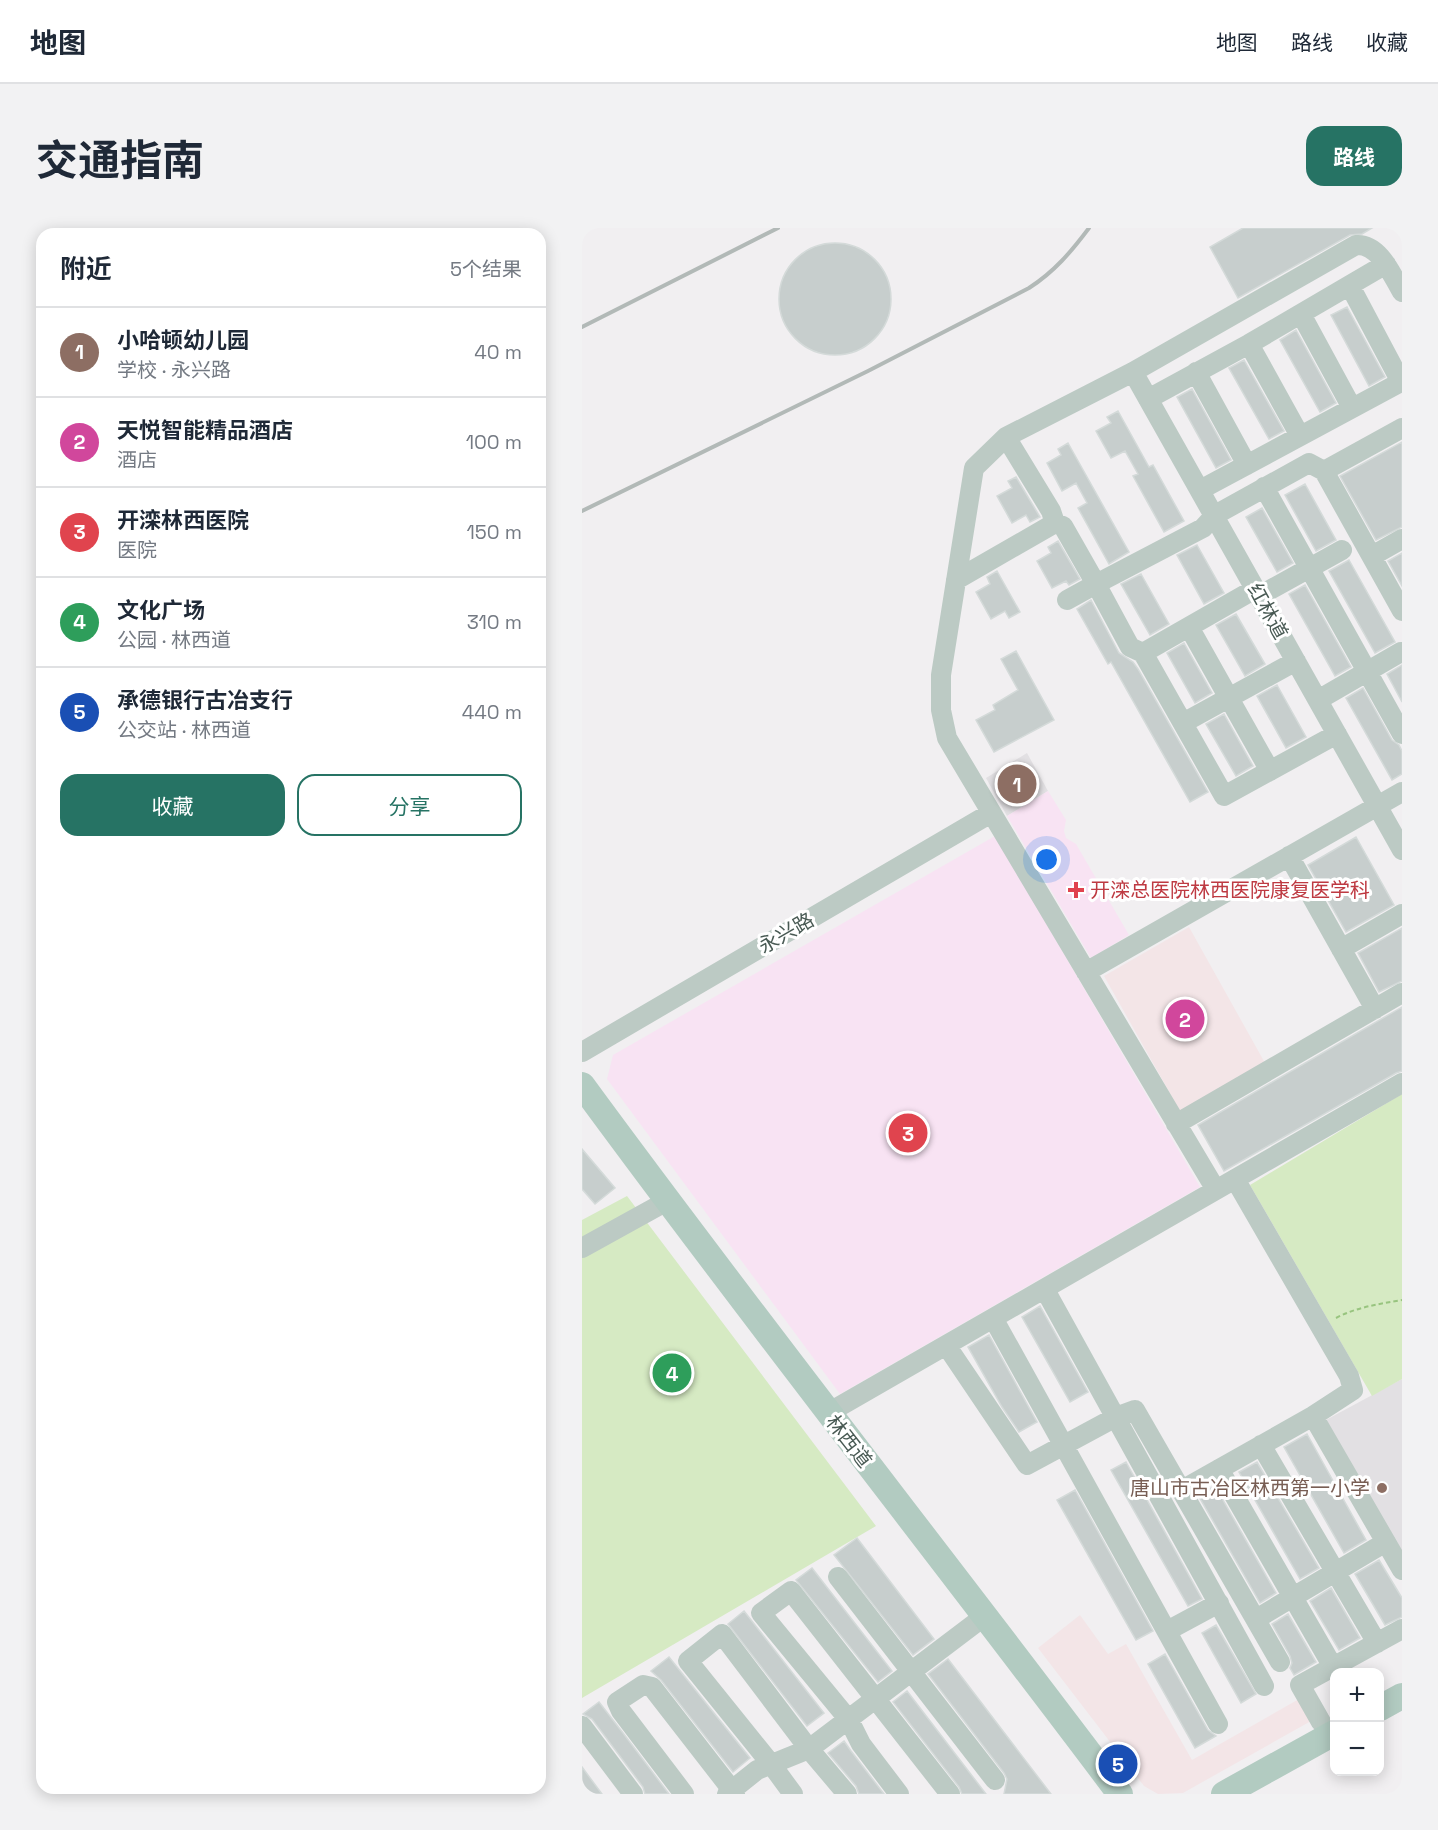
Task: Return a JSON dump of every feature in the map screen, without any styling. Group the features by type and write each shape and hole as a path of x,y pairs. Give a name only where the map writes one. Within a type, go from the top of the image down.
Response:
{"main road":[{"name":"林西道","path":"582,1084 667,1201 828,1413 986,1615 1120,1794"},
{"path":"1384,1706 1402,1696"},
{"path":"1384,1722 1402,1712"},
{"path":"1224,1794 1328,1727"},
{"path":"1253,1794 1330,1752"}],"street":[{"path":"1216,1190 947,738 941,710 941,675 974,468 1006,437 1133,372 1356,245 1365,244 1373,249 1386,264 1402,292"},
{"path":"1148,399 1249,344 1386,264"},
{"path":"1200,490 1401,382 1350,286"},
{"path":"1301,314 1352,408"},
{"path":"1249,344 1300,436"},
{"name":"红林道","path":"1133,372 1402,850"},
{"path":"1196,372 1247,465"},
{"path":"1324,471 1402,428"},
{"path":"1006,437 1051,511 1055,522 1063,526 1130,647 1143,653 1224,796 1337,734"},
{"path":"1067,600 1203,528 1215,515 1309,463 1324,471 1402,611"},
{"path":"1264,487 1402,734"},
{"path":"956,580 1055,522"},
{"path":"1372,556 1402,538"},
{"path":"1143,653 1189,627 1342,550"},
{"path":"1189,627 1270,771"},
{"path":"1318,700 1401,652"},
{"path":"1183,723 1296,661"},
{"path":"1086,972 1402,792"},
{"name":"永兴路","path":"582,1052 991,813"},
{"path":"1289,856 1375,1009"},
{"path":"1341,950 1402,914"},
{"path":"1176,1124 1402,993"},
{"path":"828,1413 1402,1083"},
{"path":"1182,1490 1313,1416 1353,1390 1349,1376 1235,1179"},
{"path":"582,1248 667,1201"},
{"path":"1049,1298 1264,1686"},
{"path":"998,1327 1218,1724"},
{"path":"946,1345 1027,1465 1116,1417 1135,1410 1280,1662"},
{"path":"1313,1416 1402,1570"},
{"path":"1262,1445 1377,1643"},
{"path":"1219,1469 1333,1667"},
{"path":"1256,1619 1386,1542"},
{"path":"838,1577 995,1780"},
{"path":"899,1794 861,1744 849,1719 761,1613 791,1591 874,1700 950,1794"},
{"path":"1167,1631 1219,1603"},
{"path":"684,1794 621,1711 617,1702 643,1685 652,1687 731,1793 757,1770 809,1749 986,1615"},
{"path":"1328,1727 1300,1685 1402,1629"},
{"path":"793,1794 688,1661 722,1634 809,1749 847,1794"},
{"path":"582,1726 633,1794"}],"path":[{"path":"1320,1326 1349,1311 1402,1300"}],"shaded area":[{"path":"1027,753 1048,791 1007,816 986,778"},
{"name":"开滦总医院林西医院康复医学科","path":"1048,791 1066,820 1064,831 1066,838 1076,844 1129,935 1091,958 1007,816"},
{"path":"995,836 1200,1187 840,1394 607,1079 613,1055"},
{"path":"1189,927 1265,1063 1180,1111 1104,976"},
{"name":"唐山市古冶区林西第一小学","path":"1402,1379 1402,1554 1324,1421"},
{"path":"1080,1615 1108,1654 1126,1644 1192,1760 1299,1699 1311,1721 1183,1793 1158,1794 1144,1786 1038,1648"}],"green space":[{"path":"1402,1094 1402,1379 1372,1396 1250,1185"},
{"path":"627,1196 876,1526 582,1698 582,1220"}],"building":[{"path":"1243,228 1372,228 1362,234 1350,235 1238,298 1210,247"},
{"path":"835,243 856,248 874,260 886,278 891,299 886,320 874,338 856,350 835,355 814,350 796,338 784,320 779,299 784,278 796,260 814,248"},
{"path":"1347,307 1385,377 1369,386 1331,315"},
{"path":"1296,330 1336,403 1320,412 1280,340"},
{"path":"1244,360 1284,431 1269,439 1229,368"},
{"path":"1192,389 1231,460 1216,468 1177,397"},
{"path":"1118,411 1149,467 1153,465 1184,521 1164,532 1133,476 1138,474 1125,451 1111,458 1096,431 1111,423 1107,417"},
{"path":"1402,442 1402,527 1376,540 1340,476"},
{"path":"1068,443 1129,552 1109,564 1078,508 1087,503 1076,483 1062,491 1047,463 1061,455 1058,449"},
{"path":"1016,477 1040,517 1030,522 1026,515 1012,523 997,496 1012,488 1008,481"},
{"path":"1305,484 1336,540 1316,551 1285,495"},
{"path":"1262,508 1293,563 1277,572 1246,517"},
{"path":"1058,541 1080,579 1069,585 1066,581 1052,588 1037,561 1051,553 1048,547"},
{"path":"1197,545 1224,593 1204,604 1177,555"},
{"path":"1402,553 1402,586 1388,561"},
{"path":"1349,560 1395,642 1375,653 1329,571"},
{"path":"997,571 1020,612 1009,618 1005,611 991,619 976,592 990,584 987,577"},
{"path":"1141,574 1169,624 1150,635 1121,584"},
{"path":"1305,585 1351,667 1335,676 1289,594"},
{"path":"1091,600 1119,653 1133,662 1138,669 1208,792 1190,802 1111,662 1108,664 1077,609"},
{"path":"1236,614 1265,664 1245,676 1216,625"},
{"path":"1184,643 1212,693 1195,703 1167,653"},
{"path":"1016,651 1054,720 994,752 976,720 995,710 993,705 1018,690 1001,659"},
{"path":"1402,665 1402,702 1387,674"},
{"path":"1277,685 1306,737 1286,748 1257,696"},
{"path":"1363,688 1392,740 1399,745 1402,751 1402,774 1392,780 1346,698"},
{"path":"1224,714 1253,766 1236,776 1206,724"},
{"path":"1356,837 1394,905 1346,932 1308,865"},
{"path":"1402,928 1402,981 1379,992 1358,953"},
{"path":"1402,1007 1402,1071 1224,1171 1198,1125"},
{"path":"582,1149 615,1188 595,1204 582,1189"},
{"path":"1040,1306 1088,1392 1070,1402 1022,1317"},
{"path":"989,1335 1037,1422 1019,1432 968,1347"},
{"path":"1307,1434 1366,1540 1344,1553 1284,1447"},
{"path":"1126,1462 1202,1599 1188,1606 1111,1470"},
{"path":"1257,1462 1319,1568 1300,1579 1239,1472"},
{"path":"1215,1486 1276,1593 1260,1603 1198,1495"},
{"path":"1075,1490 1153,1631 1136,1640 1057,1500"},
{"path":"857,1538 934,1639 913,1655 834,1555"},
{"path":"1379,1560 1402,1598 1402,1617 1385,1625 1355,1574"},
{"path":"812,1568 892,1671 878,1682 796,1580"},
{"path":"1331,1588 1360,1638 1339,1650 1310,1601"},
{"path":"744,1611 824,1713 807,1726 728,1624"},
{"path":"1288,1614 1316,1662 1294,1675 1290,1668 1292,1663 1290,1656 1272,1624"},
{"path":"1216,1625 1256,1694 1241,1703 1202,1633"},
{"path":"1165,1654 1208,1730 1216,1736 1195,1748 1148,1664"},
{"path":"669,1657 750,1758 733,1772 661,1680 651,1671"},
{"path":"948,1659 1051,1794 1004,1794 1007,1779 1004,1773 928,1674"},
{"path":"907,1691 986,1794 962,1794 959,1787 893,1702"},
{"path":"599,1702 669,1794 645,1794 643,1787 592,1719 583,1714"},
{"path":"844,1741 884,1794 859,1794 856,1786 828,1753"},
{"path":"582,1767 602,1794 582,1794"}],"railway":[{"path":"582,327 778,228"},
{"path":"582,511 868,371 1029,288 1062,261 1089,228"}],"place":[{"name":"小哈顿幼儿园","path":"1017,784"},
{"name":"开滦总医院林西医院康复医学科","path":"1076,890"},
{"name":"天悦智能精品酒店","path":"1185,1019"},
{"name":"开滦林西医院","path":"908,1133"},
{"name":"文化广场","path":"672,1373"},
{"name":"唐山市古冶区林西第一小学","path":"1382,1488"},
{"name":"承德银行古冶支行","path":"1118,1764"}]}
